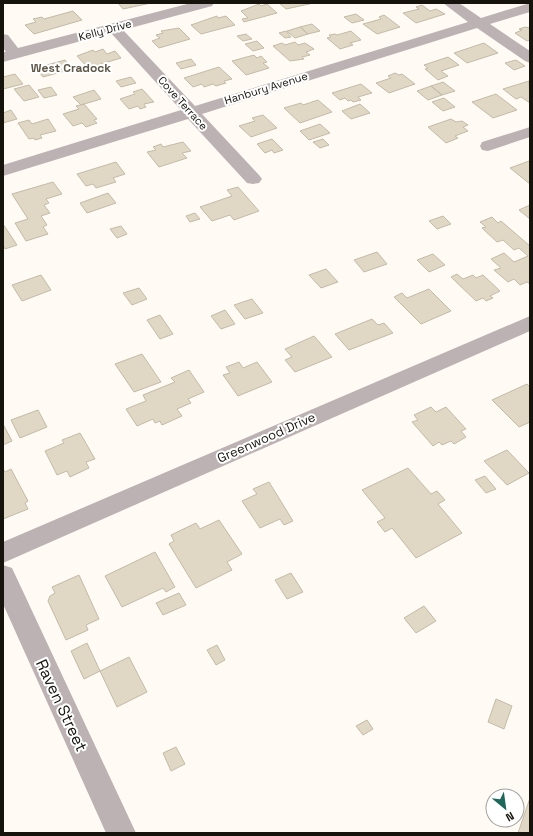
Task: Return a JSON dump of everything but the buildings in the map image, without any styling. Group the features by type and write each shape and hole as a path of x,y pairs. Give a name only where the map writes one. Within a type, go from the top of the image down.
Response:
{"street":[{"name":"Kelly Drive","path":"9,56 207,3"},
{"path":"450,3 530,58"},
{"name":"Hanbury Avenue","path":"3,171 530,7"},
{"name":"Cove Terrace","path":"114,28 253,179"},
{"path":"3,38 9,56"},
{"path":"488,146 530,132"},
{"name":"Greenwood Drive","path":"3,553 530,323"},
{"name":"Raven Street","path":"3,576 121,833"}],"district":[{"name":"West Cradock","path":"71,68"}]}
